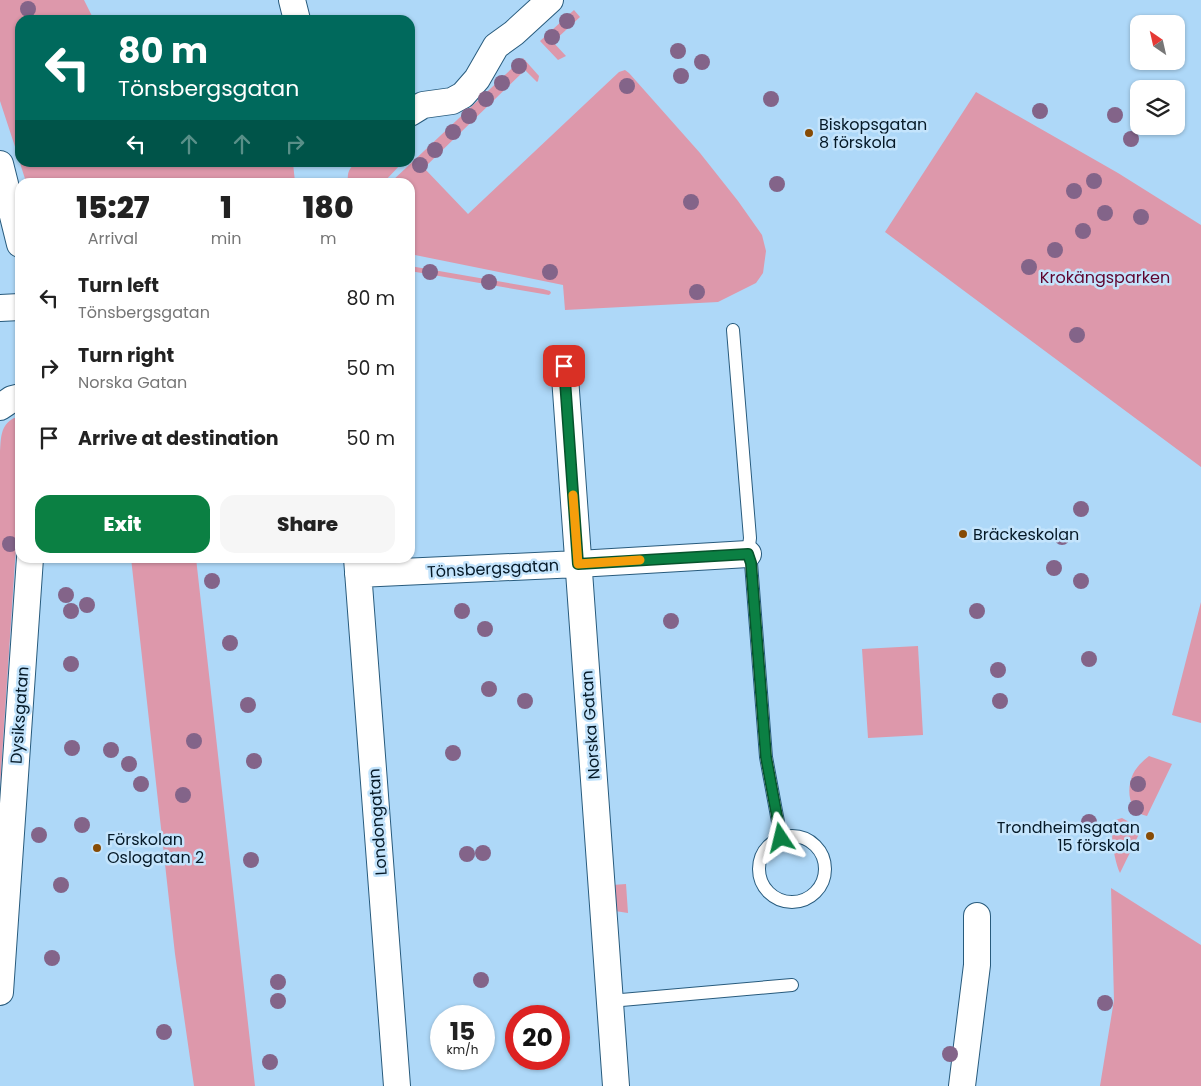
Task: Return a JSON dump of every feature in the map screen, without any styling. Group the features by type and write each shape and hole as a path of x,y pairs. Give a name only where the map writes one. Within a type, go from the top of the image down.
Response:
{"street":[{"path":"292,0 296,15"},
{"path":"415,110 423,105 452,101 463,95 477,79 496,46 514,33 550,0"},
{"path":"0,164 15,224"},
{"path":"0,308 15,307"},
{"name":"Norska Gatan","path":"564,363 616,1086"},
{"path":"0,408 15,398"},
{"name":"Tönsbergsgatan","path":"358,566 578,564 748,554"},
{"name":"Dysiksgatan","path":"0,992 30,563"},
{"name":"Londongatan","path":"358,566 397,1086"},
{"path":"962,1086 977,965 977,916"}],"lane":[{"path":"733,330 750,538 748,554 751,563 766,757 781,838"},
{"path":"802,837 812,842 820,850 824,859 826,870 819,890 810,898 800,902 789,903 778,900 762,884 759,873 760,862 764,852 771,843 781,838 802,837"},
{"path":"610,1001 792,985"}],"green space":[{"path":"0,0 84,0 92,15 15,15 15,147 0,101"},
{"path":"574,10 580,17 553,42 566,56 558,60 540,41"},
{"path":"523,58 539,76 538,81 525,70 424,168 468,214 619,72 625,70 700,153 762,235 766,251 763,273 756,283 718,302 565,310 563,285 415,255 415,178 395,178 407,167 415,167 415,159"},
{"name":"Krokängsparken","path":"976,92 1118,173 1201,225 1201,467 885,232"},
{"path":"21,167 293,167 295,178 25,178"},
{"path":"352,167 398,167 388,178 348,178 349,170"},
{"path":"415,267 543,289 550,291 549,295 415,272"},
{"path":"15,418 15,562 0,787 0,453 1,438 4,428 9,421"},
{"path":"132,563 197,563 255,1086 194,1086 175,954"},
{"path":"1201,602 1201,723 1172,715"},
{"path":"918,646 923,735 868,738 862,649"},
{"path":"1149,756 1172,764 1147,816 1141,814 1132,805 1129,793 1133,774 1138,766"},
{"path":"1122,818 1131,823 1140,832 1120,873 1114,854 1112,831 1115,820"},
{"path":"626,884 628,913 615,911 612,885"},
{"path":"1111,888 1201,945 1201,1086 1100,1086 1114,1000"}],"slow traffic":[{"path":"573,495 578,564 640,560"}],"place":[{"name":"Biskopsgatan 8 förskola","path":"809,133"},
{"name":"Bräckeskolan","path":"963,534"},
{"name":"Trondheimsgatan 15 förskola","path":"1150,836"},
{"name":"Förskolan Oslogatan 2","path":"97,848"}],"route":[{"path":"564,366 578,564 748,554 751,563 766,757 781,838"}]}
